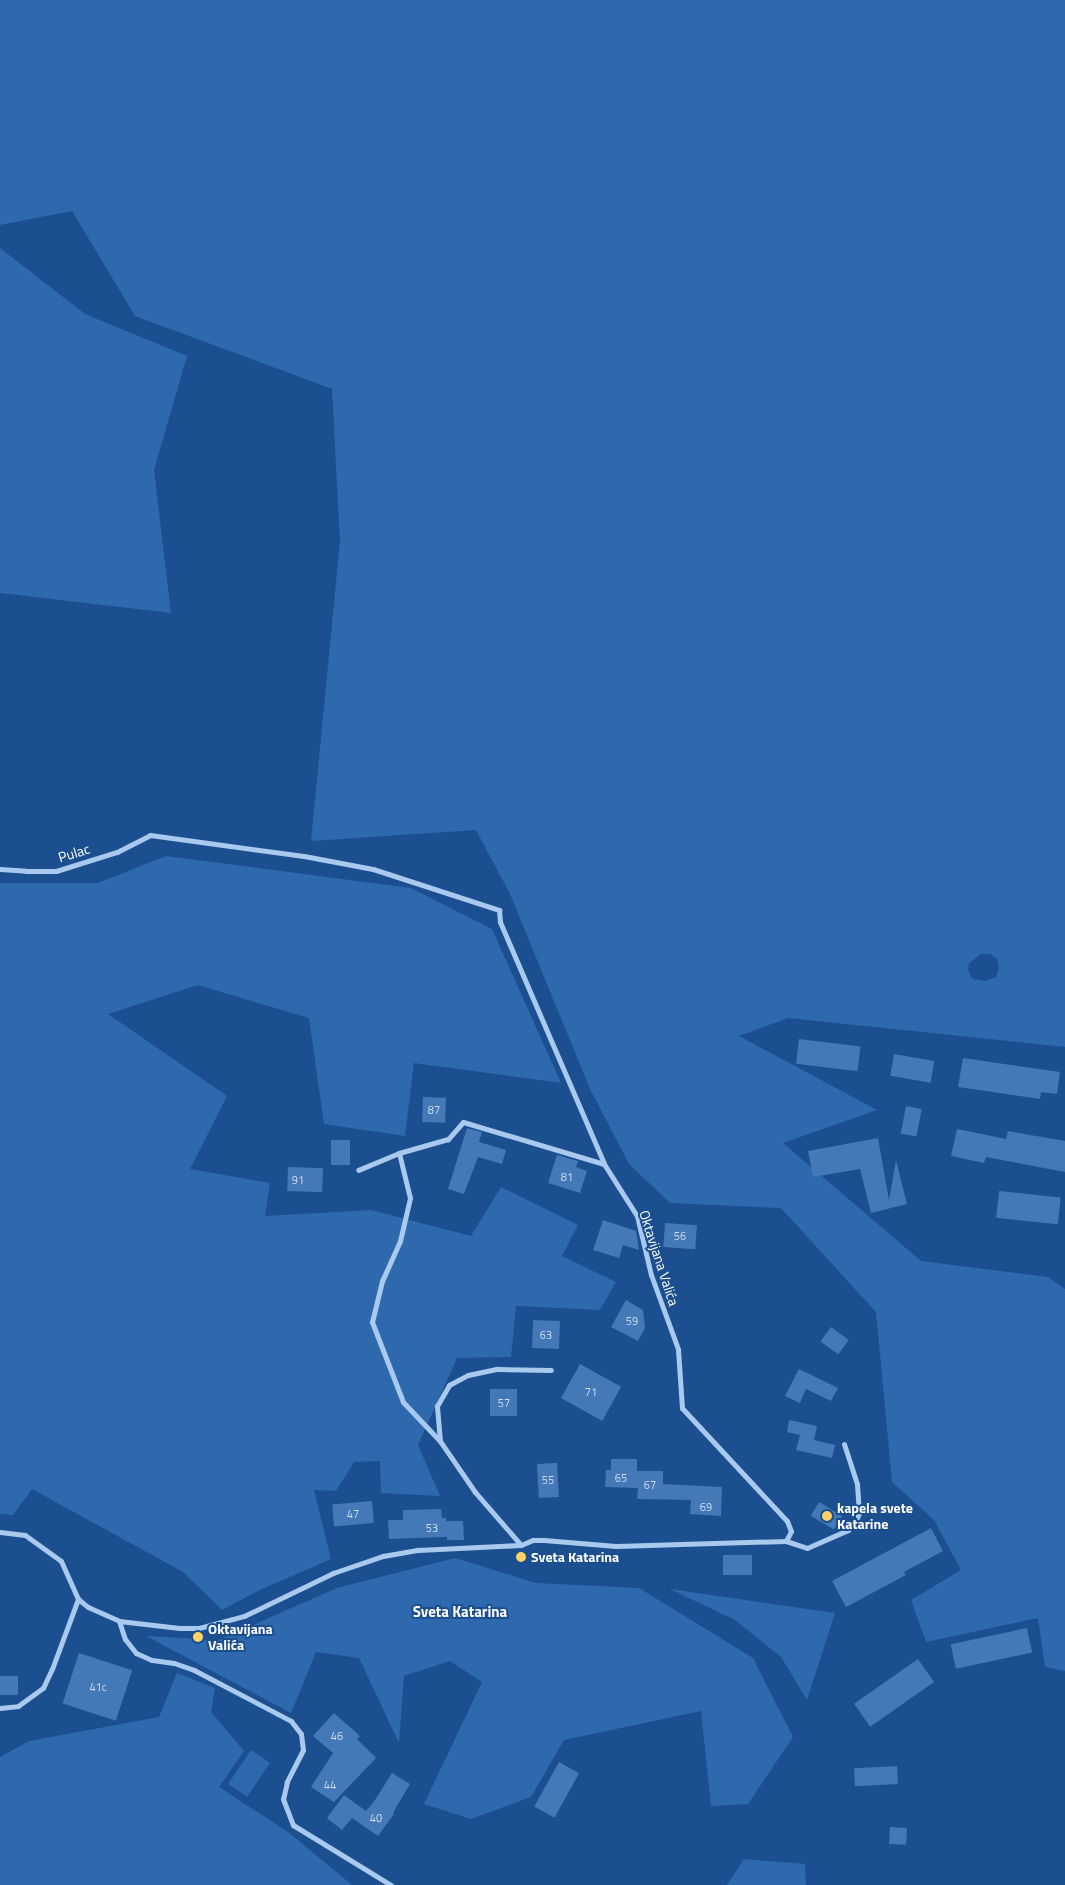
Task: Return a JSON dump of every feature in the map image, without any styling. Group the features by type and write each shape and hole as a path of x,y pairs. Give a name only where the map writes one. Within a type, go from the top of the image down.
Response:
{"street":[{"name":"Pulac","path":"0,869 56,871 117,852 150,835"},
{"name":"Oktavijana Valića","path":"150,835 304,856 373,869 499,910 500,922 604,1164 637,1216 651,1274 678,1349 682,1408 787,1521 791,1531 786,1541"},
{"path":"358,1170 399,1153 448,1139 463,1122 604,1164"},
{"path":"399,1153 410,1198 400,1241 382,1281 372,1322 403,1402 440,1440 475,1492 521,1545"},
{"path":"440,1440 437,1406 449,1385 468,1375 497,1369 551,1370"},
{"path":"0,1532 25,1535 61,1560 78,1599 88,1607 118,1621 158,1626 199,1628 244,1616 333,1573 383,1556 418,1550 521,1545 533,1540 616,1546 786,1541 807,1548 848,1530 855,1522 859,1513 857,1484 844,1444"},
{"path":"0,1708 18,1706 43,1688 78,1599"},
{"path":"118,1621 125,1639 136,1653 152,1660 174,1663 194,1670 291,1721 301,1734 303,1750 287,1782 283,1799 293,1825 391,1885"}],"shaded area":[{"path":"0,0 1065,0 1065,1047 788,1018 739,1036 877,1110 783,1143 921,1261 1048,1277 1065,1289 1065,1671 1045,1667 1038,1618 926,1642 911,1600 961,1570 934,1520 892,1482 876,1312 781,1208 670,1203 629,1164 590,1089 510,894 476,830 311,841 340,541 332,389 135,316 72,211 0,225","holes":["981,954 990,954 997,959 999,968 996,977 985,981 972,979 968,969 969,963"]},
{"path":"0,248 85,314 187,356 154,470 171,613 0,593"},
{"path":"166,856 411,888 492,929 561,1083 414,1063 405,1136 324,1124 309,1018 198,985 108,1014 227,1096 190,1169 270,1183 265,1216 371,1210 471,1236 501,1187 578,1225 562,1256 616,1282 600,1310 516,1306 511,1357 457,1358 418,1445 440,1496 381,1493 380,1461 354,1462 336,1491 314,1490 331,1559 260,1590 222,1610 183,1572 32,1489 13,1515 0,1514 0,883 98,883"},
{"path":"455,1558 536,1583 639,1588 753,1658 793,1737 748,1804 711,1806 701,1711 564,1740 531,1797 471,1819 424,1804 482,1682 450,1661 404,1676 399,1743 359,1658 316,1652 291,1713 146,1636 219,1640 337,1588"},
{"path":"670,1589 835,1613 807,1700 781,1657 735,1620"},
{"path":"177,1673 215,1688 211,1712 244,1751 219,1787 288,1832 352,1885 0,1885 0,1757 29,1741 159,1717"},
{"path":"251,1750 270,1763 247,1797 228,1784"},
{"path":"744,1859 805,1864 806,1885 727,1885"}],"building":[{"path":"799,1039 861,1047 857,1071 796,1064"},
{"path":"894,1054 934,1061 931,1083 890,1076"},
{"path":"963,1058 1060,1072 1057,1094 1041,1092 1040,1099 958,1087"},
{"path":"423,1097 446,1098 445,1123 422,1122"},
{"path":"906,1106 922,1109 916,1137 901,1133"},
{"path":"467,1128 482,1132 479,1142 506,1150 502,1164 478,1157 464,1194 448,1189"},
{"path":"957,1129 1006,1139 1008,1131 1065,1141 1065,1172 986,1157 984,1163 951,1156"},
{"path":"878,1138 889,1200 896,1160 907,1204 871,1213 860,1169 813,1177 808,1151"},
{"path":"331,1140 350,1140 350,1165 331,1165"},
{"path":"557,1155 578,1161 576,1167 587,1171 580,1193 548,1183"},
{"path":"288,1167 323,1168 322,1192 287,1191"},
{"path":"999,1191 1061,1197 1058,1224 996,1218"},
{"path":"603,1220 636,1231 639,1250 623,1245 619,1258 593,1250"},
{"path":"665,1223 697,1225 695,1249 663,1247"},
{"path":"626,1300 643,1310 645,1328 638,1341 611,1327"},
{"path":"533,1320 560,1321 559,1349 532,1348"},
{"path":"831,1327 849,1340 838,1354 820,1342"},
{"path":"580,1364 621,1387 602,1421 561,1398"},
{"path":"799,1369 838,1388 831,1401 806,1389 800,1403 785,1396"},
{"path":"490,1389 517,1389 517,1416 490,1416"},
{"path":"789,1420 817,1426 814,1440 835,1445 832,1458 796,1450 800,1435 787,1432"},
{"path":"611,1459 637,1459 637,1471 663,1471 663,1484 722,1487 721,1516 690,1514 691,1500 637,1499 638,1488 605,1487 606,1470 611,1470"},
{"path":"557,1463 559,1497 539,1498 537,1464"},
{"path":"372,1501 374,1523 334,1526 332,1504"},
{"name":"kapela svete Katarine","path":"819,1502 842,1516 834,1530 811,1516"},
{"path":"441,1509 442,1518 446,1518 446,1521 463,1521 464,1540 447,1540 447,1537 389,1539 388,1520 403,1520 403,1510"},
{"path":"931,1528 943,1551 904,1572 906,1575 846,1607 832,1581"},
{"path":"723,1555 752,1555 752,1575 723,1575"},
{"path":"1027,1628 1032,1652 956,1669 951,1644"},
{"path":"79,1653 132,1670 116,1721 63,1703"},
{"path":"918,1659 934,1682 870,1727 854,1704"},
{"path":"0,1676 18,1676 18,1695 0,1695"},
{"path":"334,1713 360,1736 357,1739 376,1758 334,1802 311,1787 333,1753 313,1736"},
{"path":"559,1762 579,1773 554,1818 534,1807"},
{"path":"897,1766 898,1784 855,1786 854,1768"},
{"path":"392,1773 410,1784 394,1814 378,1836 352,1818 342,1830 327,1818 344,1795 366,1811"},
{"path":"890,1827 907,1828 906,1845 889,1844"}],"place":[{"name":"kapela svete Katarine","path":"827,1516"},
{"name":"Sveta Katarina","path":"521,1557"},
{"name":"Oktavijana Valića","path":"198,1637"}],"district":[{"name":"Sveta Katarina","path":"460,1612"}]}
